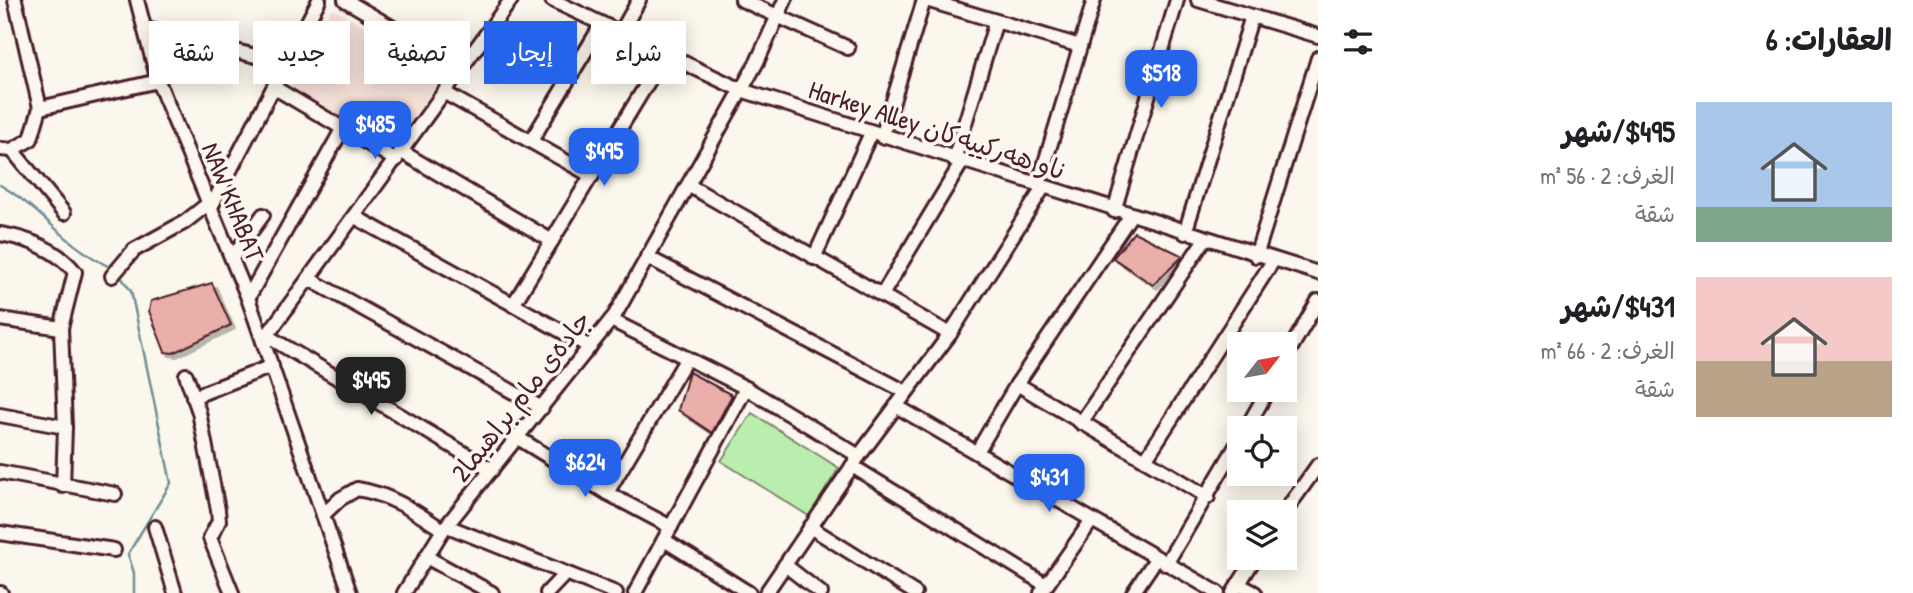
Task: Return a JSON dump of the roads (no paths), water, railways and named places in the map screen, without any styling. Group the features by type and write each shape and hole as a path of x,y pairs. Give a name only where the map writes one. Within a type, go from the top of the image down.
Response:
{"street":[{"path":"15,0 40,108 31,139 6,149 64,213"},
{"name":"NAW KHABAT","path":"137,0 149,42"},
{"path":"309,21 319,0"},
{"path":"345,0 381,21"},
{"path":"470,54 512,0"},
{"name":"Harkey Alley ناو هەركييەكان","path":"552,0 598,21"},
{"path":"627,21 639,0"},
{"path":"742,0 848,48"},
{"name":"جادەی مام براهیما2","path":"404,593 445,528 611,320 741,90 785,0"},
{"path":"814,258 876,135 925,0 1080,46"},
{"path":"766,593 855,461 950,334 1040,187 1094,0"},
{"path":"1114,211 1177,0"},
{"path":"1198,0 1318,36"},
{"path":"1185,233 1252,16"},
{"path":"882,295 958,161 996,21"},
{"path":"146,29 253,55"},
{"path":"531,141 591,41"},
{"path":"1256,256 1318,58"},
{"name":"Harkey Alley ناو هەركييەكان","path":"686,64 741,90 876,135 1256,256 1318,273"},
{"path":"40,108 149,83"},
{"name":"NAW KHABAT","path":"159,84 265,338 272,366 351,593"},
{"path":"112,276 134,250 210,205 277,84"},
{"path":"450,84 265,338 492,470"},
{"path":"513,305 648,84"},
{"path":"275,88 343,128 552,241"},
{"path":"445,93 592,176"},
{"path":"248,299 343,128"},
{"path":"688,185 950,334"},
{"path":"232,258 263,215"},
{"path":"976,452 1017,384 1131,215"},
{"path":"355,217 590,347"},
{"path":"0,234 47,249 65,259 75,272 61,327 65,426 63,486"},
{"path":"1082,423 1205,239"},
{"path":"647,257 906,392"},
{"path":"1145,460 1273,261"},
{"path":"309,279 542,408"},
{"path":"1297,337 1318,301"},
{"path":"0,319 61,327"},
{"path":"611,320 746,388 1044,589 1092,520"},
{"path":"607,493 687,358"},
{"path":"193,397 272,366"},
{"path":"186,375 204,436 218,510 219,521 210,538 232,593"},
{"path":"1017,384 1208,497"},
{"path":"635,593 746,388"},
{"path":"896,406 1218,593"},
{"path":"0,415 65,426"},
{"path":"518,438 607,493 671,527"},
{"path":"1133,593 1161,561 1208,497 1227,463"},
{"path":"1293,500 1318,465"},
{"path":"0,472 115,494"},
{"path":"323,515 340,499 357,489 377,492 445,528 616,593"},
{"path":"155,527 175,593"},
{"path":"810,527 915,593"},
{"path":"0,533 114,550"},
{"path":"664,540 749,593"},
{"path":"428,558 492,593"},
{"path":"785,565 821,593"},
{"path":"1247,570 1236,588 1255,593"},
{"path":"547,593 565,573"}],"waterway":[{"path":"0,185 15,194 67,239 112,268"},
{"path":"121,277 131,291 171,483 128,554 134,573 134,593"}]}
